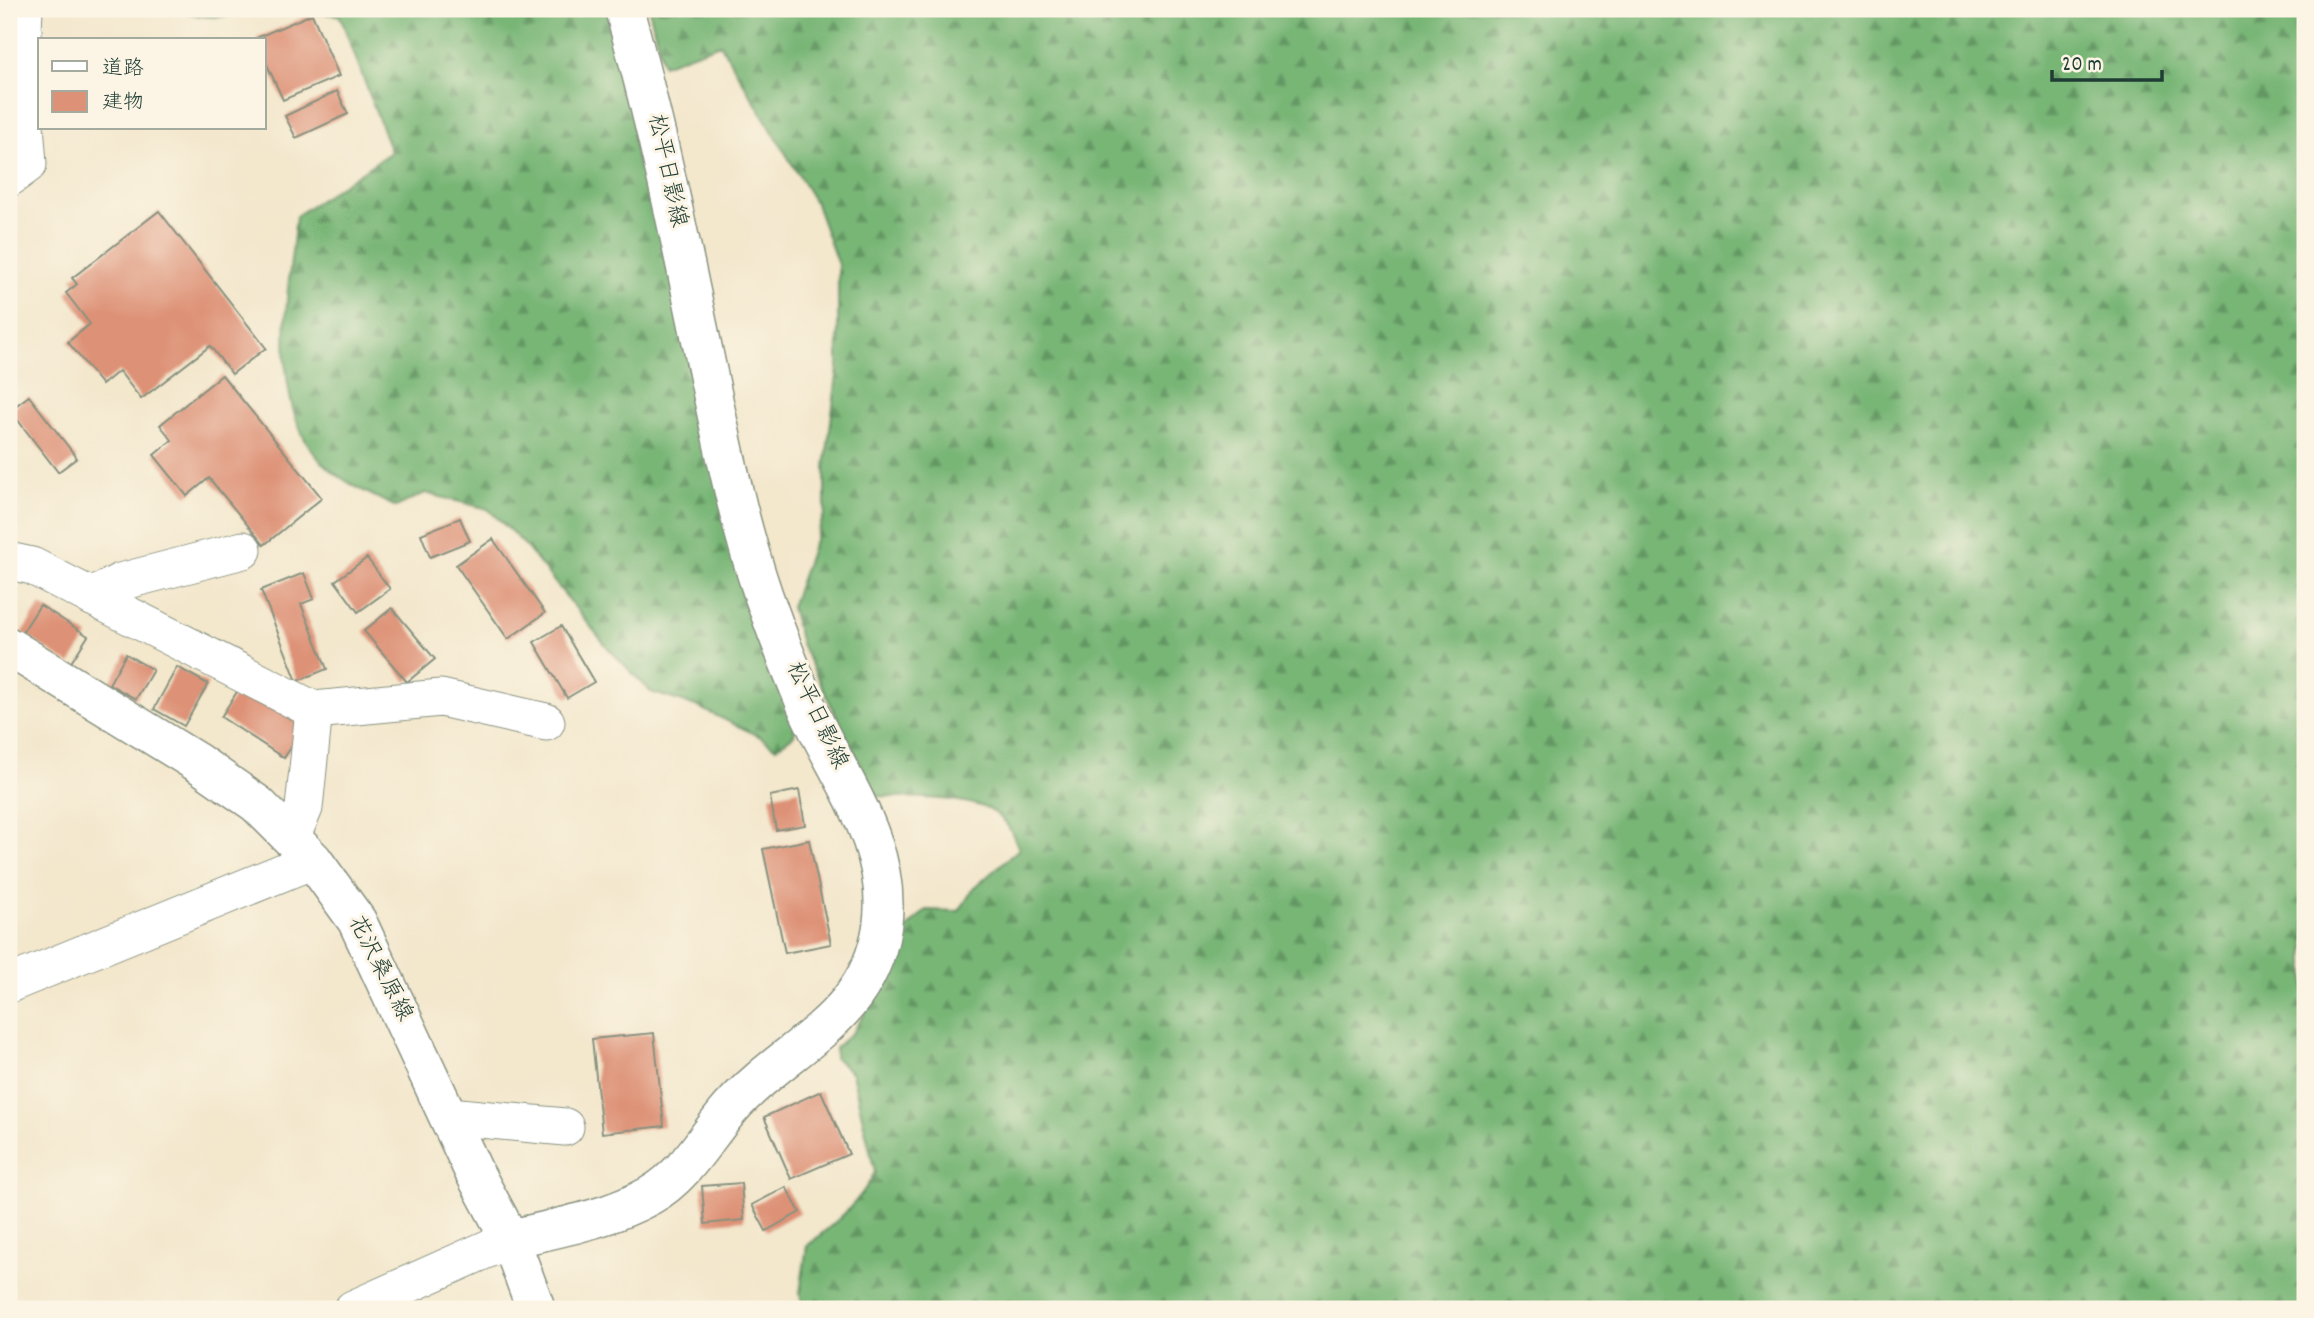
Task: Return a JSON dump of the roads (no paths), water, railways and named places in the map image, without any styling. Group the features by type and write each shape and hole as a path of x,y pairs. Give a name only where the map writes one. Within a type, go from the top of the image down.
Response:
{"street":[{"path":"9,178 28,164 21,73 24,9"},
{"name":"松平日影線","path":"510,1239 583,1222 651,1195 692,1161 730,1109 847,1007 864,982 876,954 883,923 881,870 855,796 808,710 760,583 726,459 656,123 624,9"},
{"path":"92,597 120,582 243,550"},
{"path":"9,561 32,566 314,710 441,698 546,722"},
{"name":"花沢桑原線","path":"9,647 198,763 257,804 302,849 357,921 510,1239 536,1309"},
{"path":"9,984 302,849 314,710"},
{"path":"449,1116 565,1127"},
{"path":"354,1309 510,1239"}]}
